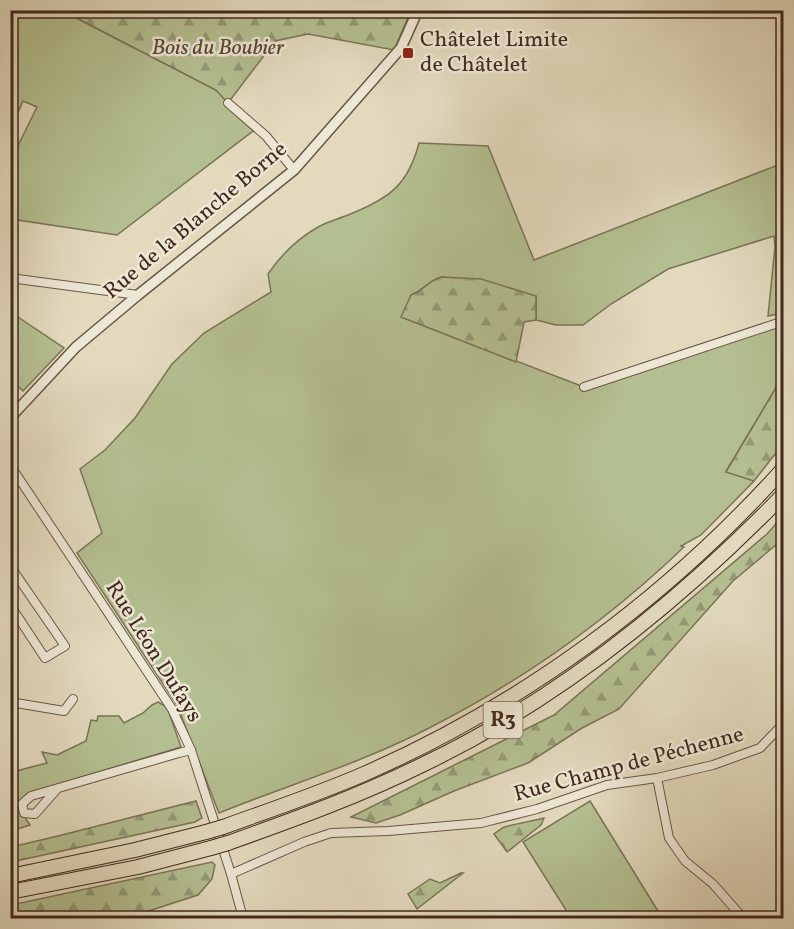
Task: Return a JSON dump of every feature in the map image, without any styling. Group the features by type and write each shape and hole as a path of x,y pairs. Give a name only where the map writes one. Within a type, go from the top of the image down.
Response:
{"highway":[{"name":"R3","path":"10,876 135,850 223,827 304,799 364,774 478,717 532,683 638,607 731,524 783,468"},
{"name":"R3","path":"10,892 138,867 228,843 311,813 428,763 540,698 593,662 694,582 783,494"}],"street":[{"name":"Rue de la Blanche Borne","path":"10,418 76,347 294,170 401,48 418,10"},
{"path":"228,103 266,136 294,170"},
{"path":"10,278 138,295"},
{"path":"584,387 783,321"},
{"name":"Rue Léon Dufays","path":"10,465 172,709 191,750 243,918"},
{"path":"10,566 65,646 45,658 10,605"},
{"path":"10,702 64,711 73,699"},
{"name":"Rue Champ de Péchenne","path":"231,874 330,833 481,824 537,809 607,785 657,778 713,765 760,748 783,723"},
{"path":"57,789 191,750"},
{"path":"657,778 669,838 685,861 713,884 743,918"}],"green space":[{"path":"11,10 63,11 216,90 257,128 117,235 11,219 11,160 37,107 23,101 11,129"},
{"name":"Bois du Boubier","path":"63,11 411,11 394,50 308,34 275,41 228,103 216,90"},
{"path":"419,143 488,146 534,260 783,163 783,313 768,316 775,247 774,236 668,269 611,304 583,325 556,325 536,320 536,296 442,277 411,295 402,317 584,387 584,391 784,322 783,376 726,471 754,481 701,535 681,546 684,547 626,599 563,647 498,690 404,741 219,813 177,705 77,553 102,533 80,469 105,450 135,418 172,364 204,333 271,292 268,274 296,242 318,227 374,203 394,189 409,170"},
{"path":"441,277 481,279 536,296 536,320 524,322 516,362 401,317 411,295"},
{"path":"12,313 64,348 23,391 11,380 10,314"},
{"path":"783,376 783,444 754,481 726,472"},
{"path":"783,516 783,539 733,581 619,709 582,728 528,763 454,791 400,815 376,823 351,817 554,715 767,534"},
{"path":"158,702 167,707 181,747 29,793 18,807 30,825 11,831 10,765 13,763 16,771 47,763 42,752 57,755 86,741 91,720 97,721 98,716 119,716 124,723"},
{"path":"196,801 202,818 195,822 11,862 11,847"},
{"path":"590,801 661,916 656,918 571,918 523,842"},
{"path":"544,818 541,825 507,852 494,834 504,827"},
{"path":"212,862 215,865 212,879 198,895 127,918 11,918 11,905"},
{"path":"463,873 417,909 408,894 430,879 440,883"}],"place":[{"name":"Châtelet Limite de Châtelet","path":"408,53"}]}
